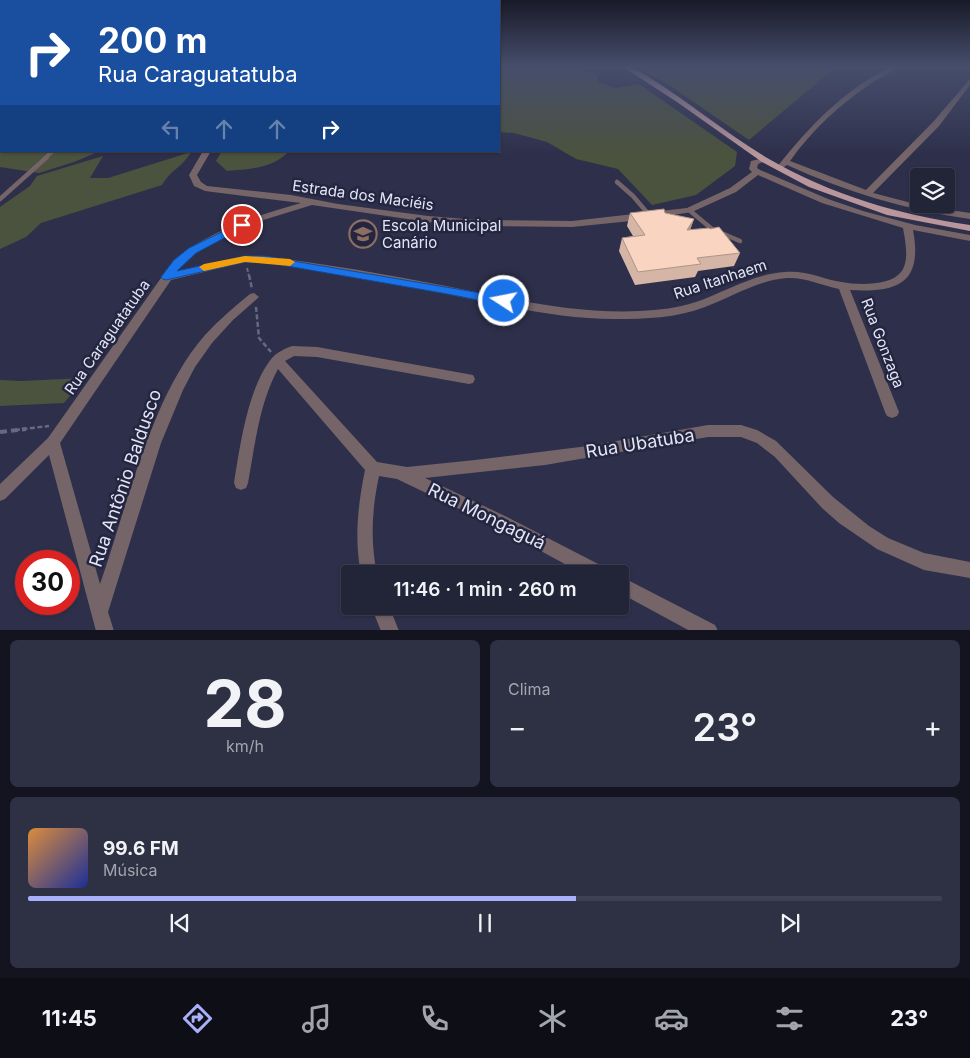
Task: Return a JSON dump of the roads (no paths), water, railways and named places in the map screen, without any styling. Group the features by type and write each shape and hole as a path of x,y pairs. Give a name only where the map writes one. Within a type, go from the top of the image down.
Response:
{"main road":[{"path":"676,96 764,160 780,165 815,186 862,203 935,224 970,228"}],"street":[{"path":"852,96 820,122 780,165 868,193 946,213 970,216"},
{"path":"868,193 936,124 958,96"},
{"name":"Estrada dos Maciéis","path":"206,152 193,175 196,184 206,188 401,216 479,223 572,224 689,210 733,190 755,170 780,165"},
{"name":"Estrada dos Maciéis","path":"755,170 754,163 764,160"},
{"path":"755,170 841,207 907,226 970,238"},
{"name":"Rua Caraguatatuba","path":"0,494 53,442 166,277 185,256 231,229 261,217 313,202"},
{"name":"Rua Itanhaem","path":"166,277 245,259 264,259 513,303 622,316 659,313 700,305 757,281 783,275 806,275 843,286 864,287 884,285 897,281 905,275 910,260 907,226"},
{"name":"Rua Gonzaga","path":"843,286 892,412"},
{"name":"Rua Antônio Baldusco","path":"100,610 152,447 179,381 200,349 230,316 254,297"},
{"path":"241,483 257,402 265,379 278,360 292,351 317,352 469,379"},
{"path":"278,360 373,468 364,512 362,534 367,565"},
{"name":"Rua Ubatuba","path":"373,468 400,474 551,457 715,431 742,431 770,445 786,458 838,513 864,534 916,561 950,569 970,570"},
{"path":"53,442 105,630"},
{"name":"Rua Mongaguá","path":"400,474 502,522 583,565"},
{"path":"629,589 709,630"},
{"path":"384,615 390,630"}],"lane":[{"path":"0,199 52,152"},
{"path":"616,182 633,196 650,216"},
{"path":"689,210 712,229 740,241"}],"place":[{"name":"Escola Municipal Canário","path":"363,234"}]}
